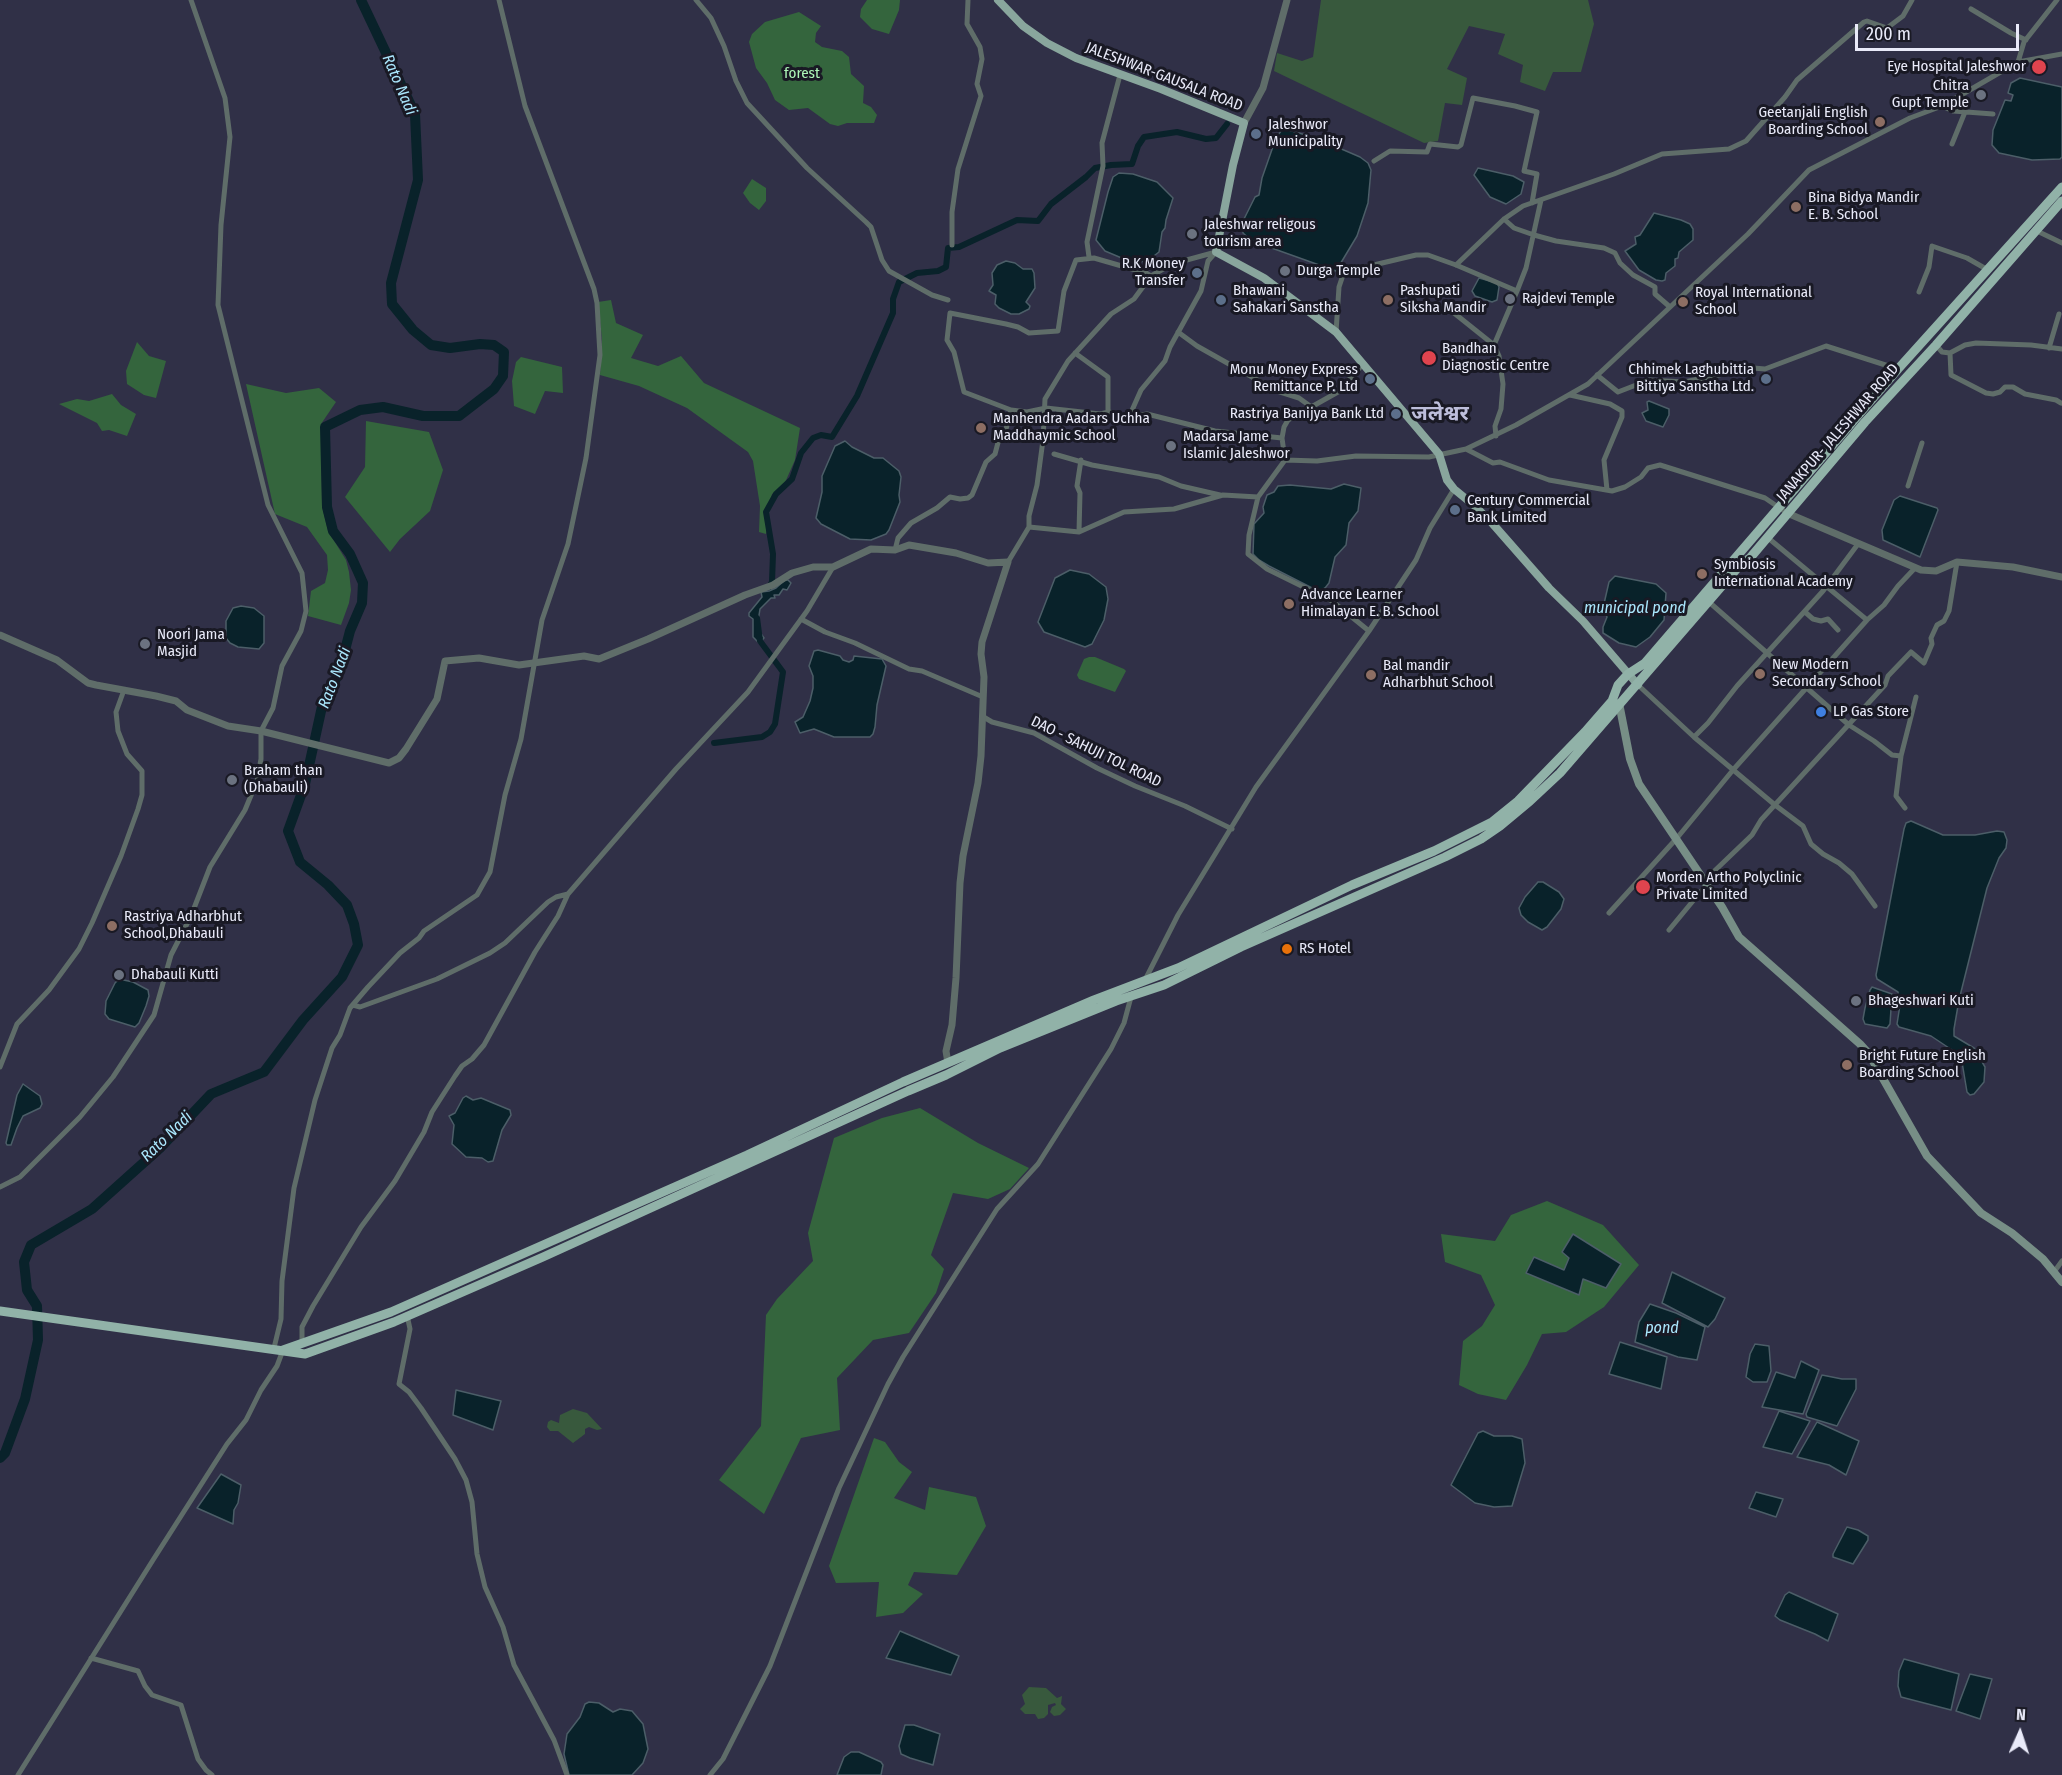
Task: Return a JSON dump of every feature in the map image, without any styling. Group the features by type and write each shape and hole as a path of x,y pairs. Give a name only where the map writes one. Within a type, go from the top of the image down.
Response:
{"highway":[{"path":"0,1311 305,1354 364,1334 554,1253 906,1087 948,1063 1145,980 1156,973 1178,968 1352,885 1434,851 1492,822 1518,801 1585,732 1612,701 1618,685 1628,674 1645,663 1783,510 1898,369 2062,188"},
{"name":"JANAKPUR- JALESHWAR ROAD","path":"906,1087 946,1076 1000,1048 1164,985 1241,947 1445,857 1481,839 1500,826 1560,773 1740,565 1750,558 1767,537 1783,510 1936,345 2062,201"},
{"path":"278,1349 391,1312 906,1087"},
{"path":"0,1305 23,1313"}],"main road":[{"name":"JALESHWAR-GAUSALA ROAD","path":"998,0 1023,26 1047,43 1076,58 1244,123 1233,165 1216,252"},
{"path":"1216,252 1264,278 1336,332 1439,454 1448,480 1454,489 1492,523 1583,621 1638,685"},
{"path":"1619,703 1630,759 1639,784 1706,882 1739,937 1869,1054 1927,1156 1981,1213 2012,1233 2043,1259 2062,1282"}],"street":[{"path":"0,1187 20,1177 80,1117 113,1077 154,1015 171,955 210,867 249,802 260,769 264,733 273,708 282,666 301,631 306,611 302,573 268,505 218,305 221,225 230,137 225,98 191,0"},
{"path":"18,1775 227,1444 246,1420 261,1390 277,1366 282,1281 297,1172 322,1076 332,1048 353,1005 400,952 419,938 424,931 469,901 481,890 493,862 506,795 521,739 542,620 568,544 579,494 598,368 600,331 594,289 525,106 499,0"},
{"path":"696,0 711,18 747,103 807,168 866,222 873,232 882,260 889,271 932,295 948,300"},
{"path":"952,245 952,212 958,169 981,96 977,84 982,59 980,47 967,24 969,0"},
{"path":"1244,123 1263,88 1287,0"},
{"path":"1456,265 1504,219 1523,206 1662,154 1729,149 1746,141 1797,80 1863,22 1867,21 1887,28 1903,16 1912,0"},
{"path":"2018,62 2026,40 2057,0"},
{"path":"1971,9 2026,40"},
{"path":"1285,460 1317,461 1356,456 1429,457 1466,449 1496,436 1588,384 1748,234 1809,170 1910,118 1942,106 2018,62 2062,54"},
{"path":"1089,257 1087,242 1103,166 1102,143 1120,75"},
{"path":"1374,161 1390,151 1427,152 1430,144 1458,147 1461,145 1473,98 1515,106 1537,112 1524,171 1537,174 1532,203"},
{"path":"1942,106 1953,111 1993,114"},
{"path":"1952,144 1965,112"},
{"path":"1494,345 1526,268 1541,200"},
{"path":"1504,219 1514,228 1534,235 1556,241 1604,248 1615,253 1620,263 1655,287 1655,294 1670,307"},
{"path":"2037,231 2062,243"},
{"path":"1919,292 1929,267 1932,246 1967,258 1988,270"},
{"path":"948,1063 946,1051 952,1026 956,978 960,883 963,856 978,783 984,677 982,642 1008,562 1029,527 1043,440 1045,399 1068,361 1111,314 1134,299 1151,276 1172,264 1216,252"},
{"path":"1129,417 1142,390 1165,362 1178,332 1201,291 1208,261 1216,252"},
{"path":"1336,332 1339,287 1345,269 1361,268 1416,255 1428,255 1517,291"},
{"path":"1089,257 1151,276"},
{"path":"1089,257 1084,261 1076,261 1064,291 1058,331 1029,333 1018,327 950,313 948,340 954,352 964,392 1011,411 1027,412 1046,408 1100,414 1108,412 1129,417 1147,414 1215,431 1282,438"},
{"path":"1455,314 1494,345 1499,356 1503,384 1501,409 1495,426 1496,436"},
{"path":"2049,348 2059,314"},
{"path":"1178,332 1197,346 1277,391 1299,398 1310,406"},
{"path":"1936,345 1942,352 1950,352 1976,343 2031,345 2062,349"},
{"path":"1597,375 1618,392 1649,380 1684,382 1753,368 1765,369 1826,346 1898,369"},
{"path":"1950,352 1951,375 1986,393 1993,394 2005,387 2013,387 2025,394 2061,403"},
{"path":"1075,353 1108,377 1108,412"},
{"path":"1364,363 1338,392 1288,420 1282,438 1285,460 1258,497 1249,535 1248,554 1267,569 1332,601 1369,631"},
{"path":"1570,395 1610,404 1622,411 1622,417 1604,460 1607,489"},
{"path":"895,550 898,538 911,523 937,508 950,497 960,499 972,495 986,462 995,454 1000,435 1006,429 1011,411"},
{"path":"1908,486 1922,443"},
{"path":"1466,449 1493,463 1500,462 1549,480 1612,491 1626,487 1641,477 1648,468 1660,465 1765,498 1783,510 1921,570 1936,571 1957,562 2013,567 2062,577"},
{"path":"1054,454 1092,465 1159,477 1192,490 1258,497"},
{"path":"1079,532 1080,493 1077,486 1081,460"},
{"path":"1164,985 1156,973 1178,915 1256,788 1369,631 1416,560 1430,528 1454,489"},
{"path":"1029,527 1079,532 1124,512 1174,509 1223,495"},
{"path":"1767,537 1867,620"},
{"path":"1694,737 1767,652 1805,612 1858,543"},
{"path":"302,1342 302,1327 313,1306 361,1227 395,1181 424,1132 432,1112 455,1076 484,1045 535,952 558,916 568,894 676,769 748,692 801,619 834,567 871,549 895,550 909,545 956,552 988,563 1008,562"},
{"path":"1669,930 1706,882 1752,835 1761,820 1849,725 1911,652 1924,663 1932,644 1931,638 1949,610 1957,562"},
{"path":"0,635 57,660 88,683 176,701 186,711 228,726 389,763 399,758 418,732 437,699 445,661 479,658 519,665 584,657 599,659 773,585 792,573 813,567 834,567"},
{"path":"1609,913 1677,838 1733,770 1915,568"},
{"path":"1709,602 1849,725 1892,755 1901,756"},
{"path":"1805,612 1813,619 1828,619 1838,630"},
{"path":"801,619 909,669 922,671 983,697"},
{"path":"1638,685 1694,737 1803,826 1811,844 1852,874 1875,906"},
{"path":"0,1067 16,1024 49,990 79,949 119,862 138,809 142,795 142,771 127,754 118,731 116,712 124,690"},
{"path":"1905,808 1896,796 1901,756 1917,697"},
{"name":"DAO - SAHUJI TOL ROAD","path":"982,716 987,720 1034,733 1096,768 1232,829"},
{"path":"353,1005 360,1008 437,979 490,953 548,902 568,894"},
{"path":"1145,980 1149,990"},
{"path":"710,1775 723,1759 770,1666 839,1488 888,1384 998,1209 1038,1164 1111,1049 1124,1023 1131,997"},
{"path":"2054,1272 2062,1261"},
{"path":"407,1316 410,1329 399,1384 409,1392 427,1416 466,1480 472,1502 477,1554 485,1587 503,1627 514,1665 554,1740 567,1775"},
{"path":"91,1658 138,1671 152,1695 181,1705 198,1759 212,1775"}],"green space":[{"path":"867,0 900,0 899,10 889,34 872,29 860,17 861,9"},
{"path":"1321,0 1588,0 1594,24 1581,72 1553,72 1545,91 1520,82 1523,65 1498,54 1505,34 1469,26 1447,69 1467,78 1462,105 1445,103 1438,141 1424,143 1274,71 1277,53 1302,61 1313,57"},
{"name":"forest","path":"799,12 821,26 816,33 815,42 822,47 842,51 849,57 851,74 864,86 863,103 871,107 877,115 874,123 847,123 838,126 830,124 808,108 789,110 775,100 767,83 756,68 749,42 752,34 765,22"},
{"path":"752,179 766,188 766,201 759,210 743,193"},
{"path":"611,300 616,323 643,335 631,358 658,366 681,356 704,383 800,428 795,460 783,487 772,494 766,534 759,532 760,506 753,461 748,452 687,408 639,386 600,375 602,339 598,302"},
{"path":"137,342 149,356 166,361 156,398 144,395 127,384 126,371"},
{"path":"521,357 562,367 563,393 545,391 535,414 514,406 512,381 516,362"},
{"path":"246,384 286,393 319,388 336,402 321,424 322,506 328,531 346,560 349,572 351,590 341,625 308,616 311,591 325,583 328,570 327,555 307,527 275,514"},
{"path":"112,394 121,405 136,414 127,436 109,430 102,431 97,423 59,404 77,399 89,401"},
{"path":"366,421 429,432 443,470 430,511 400,539 390,552 345,497 365,467"},
{"path":"1095,657 1126,671 1115,692 1079,679 1077,675 1084,659"},
{"path":"920,1108 978,1143 1029,1168 1010,1189 988,1199 953,1193 931,1255 944,1269 936,1293 909,1333 873,1340 837,1378 840,1430 801,1438 764,1514 719,1480 761,1426 766,1315 777,1299 813,1261 808,1233 834,1138 882,1118"},
{"path":"1547,1201 1603,1225 1639,1265 1604,1307 1566,1332 1542,1334 1506,1400 1478,1394 1459,1385 1463,1341 1482,1326 1495,1305 1481,1275 1445,1262 1441,1234 1495,1241 1511,1215"},
{"path":"573,1409 587,1413 602,1429 589,1427 585,1429 585,1434 573,1443 558,1431 550,1431 547,1427 548,1422 551,1420 559,1423 560,1415"},
{"path":"874,1438 885,1442 899,1462 912,1472 894,1498 925,1510 929,1487 976,1497 986,1526 957,1575 914,1572 908,1585 923,1594 903,1613 876,1617 879,1582 836,1583 829,1566"},
{"path":"1029,1687 1046,1688 1057,1698 1062,1696 1061,1704 1066,1709 1060,1715 1054,1716 1050,1712 1056,1705 1055,1703 1048,1705 1048,1714 1044,1718 1038,1719 1035,1714 1025,1714 1020,1709 1025,1704 1022,1695"}],"water":[{"path":"2020,78 2062,87 2062,157 2060,159 2032,160 1999,153 1992,145 1993,130 2005,100 2011,101 2013,95 2008,93 2011,83"},
{"path":"1285,129 1316,138 1360,157 1368,163 1371,170 1368,203 1357,236 1336,271 1252,241 1243,233 1242,223 1255,197 1259,195 1262,178 1276,138"},
{"path":"1478,168 1513,176 1524,182 1521,194 1506,204 1490,197 1474,175"},
{"path":"1119,173 1133,174 1157,182 1173,198 1162,232 1159,252 1146,262 1124,259 1105,251 1096,240 1113,177"},
{"path":"1654,213 1681,220 1690,224 1693,229 1693,240 1679,252 1678,258 1675,259 1675,266 1666,273 1665,280 1662,281 1639,270 1625,251 1636,244 1635,237 1640,235"},
{"path":"1006,261 1015,263 1023,269 1032,269 1034,273 1035,288 1026,302 1030,306 1029,309 1019,314 1011,314 999,308 995,304 996,295 989,291 993,285 992,273 997,265"},
{"path":"1479,278 1497,283 1499,287 1497,300 1492,302 1475,296 1472,291"},
{"path":"1647,402 1669,409 1669,415 1663,427 1646,421 1642,413 1648,410"},
{"path":"845,441 874,458 883,458 899,471 901,477 900,502 889,530 886,534 871,540 850,539 821,524 816,518 822,492 822,476 835,446"},
{"path":"1344,484 1361,488 1358,511 1349,523 1346,545 1335,557 1329,583 1325,588 1320,591 1316,590 1269,566 1253,554 1254,524 1264,513 1263,507 1267,495 1274,492 1278,486 1331,489"},
{"path":"1900,496 1938,510 1920,557 1883,540 1882,530 1894,500"},
{"path":"1070,570 1089,574 1106,587 1108,599 1104,620 1092,644 1085,647 1044,632 1038,622 1055,578"},
{"name":"municipal pond","path":"1615,576 1656,584 1666,593 1664,620 1650,637 1636,647 1619,643 1603,633 1607,617 1603,608 1609,582"},
{"path":"785,580 791,583 787,590 783,589 779,595 774,595 775,598 771,598 760,609 757,628 764,638 759,643 753,637 753,619 749,613 762,597 761,592 776,588"},
{"path":"241,606 254,608 264,616 264,643 259,649 238,647 226,638 226,621 233,608"},
{"path":"814,651 840,656 849,662 854,656 882,659 886,666 877,705 875,727 870,737 834,737 814,729 800,733 795,722 803,717 810,701 813,676 809,666"},
{"path":"1911,821 1943,835 1975,835 1997,831 2004,832 2007,840 2006,848 1999,858 1987,888 1954,1029 1954,1036 1974,1048 1985,1067 1984,1082 1974,1094 1970,1095 1967,1092 1961,1056 1931,1036 1899,1027 1897,1024 1900,1005 1898,992 1877,979 1876,975 1904,829 1906,823"},
{"path":"1538,882 1543,882 1559,892 1564,899 1561,909 1542,930 1528,922 1521,915 1519,908"},
{"path":"119,979 133,982 148,990 146,1006 135,1027 109,1019 105,1014 106,1001"},
{"path":"1872,987 1892,994 1890,1024 1887,1028 1865,1024 1863,1019"},
{"path":"23,1084 40,1096 42,1104 40,1108 23,1116 11,1145 7,1145 17,1095"},
{"path":"466,1096 473,1100 481,1098 510,1110 511,1115 502,1130 493,1161 466,1157 452,1144 454,1125 449,1116 455,1113"},
{"path":"1573,1234 1621,1264 1606,1288 1583,1279 1579,1295 1526,1273 1534,1257 1564,1270 1569,1258 1562,1252"},
{"name":"pond","path":"1672,1272 1725,1298 1715,1319 1708,1327 1662,1303"},
{"name":"pond","path":"1650,1304 1705,1327 1697,1360 1678,1357 1635,1342 1639,1322"},
{"path":"1620,1342 1667,1357 1661,1389 1609,1374"},
{"path":"1755,1344 1769,1346 1771,1371 1767,1382 1753,1382 1746,1377 1750,1354"},
{"path":"1801,1361 1819,1370 1803,1414 1762,1407 1776,1372 1795,1378"},
{"path":"1822,1375 1856,1379 1856,1389 1837,1426 1807,1417 1806,1414"},
{"path":"456,1390 501,1401 493,1430 453,1415"},
{"path":"1779,1411 1810,1421 1792,1454 1763,1447"},
{"path":"1817,1422 1859,1441 1846,1475 1829,1465 1797,1457"},
{"path":"1483,1431 1494,1436 1512,1436 1522,1439 1525,1463 1512,1506 1494,1507 1475,1503 1451,1485 1478,1433"},
{"path":"221,1474 241,1485 238,1503 234,1510 233,1524 197,1508"},
{"path":"1756,1492 1783,1499 1776,1517 1749,1508"},
{"path":"1847,1527 1868,1536 1868,1540 1853,1564 1833,1557"},
{"path":"1789,1592 1838,1614 1828,1641 1775,1616 1785,1595"},
{"path":"900,1631 959,1656 951,1675 886,1658"},
{"path":"1904,1659 1959,1674 1951,1710 1901,1697 1898,1686 1899,1671"},
{"path":"1970,1674 1992,1679 1980,1719 1956,1711"},
{"path":"599,1703 613,1712 620,1709 632,1711 643,1724 648,1749 643,1763 632,1775 569,1775 564,1754 567,1734 580,1717 585,1704"},
{"path":"905,1725 914,1725 940,1734 933,1765 901,1754 899,1746"},
{"path":"851,1752 859,1752 881,1762 883,1765 881,1775 837,1775 844,1757"}],"waterway":[{"name":"Rato Nadi","path":"0,1458 5,1453 25,1399 38,1340 37,1306 27,1290 24,1262 31,1245 92,1209 160,1148 211,1094 264,1072 303,1020 342,977 358,945 347,905 328,885 300,862 288,831 305,784 323,702 339,673 350,631 362,603 363,583 350,554 333,531 327,507 325,427 360,410 383,407 423,416 459,416 494,389 503,376 504,352 494,345 480,344 450,348 431,345 413,330 392,304 391,283 418,180 415,114 361,0"},
{"path":"769,587 772,582 773,554 766,512 776,494 792,479 801,453 813,438 821,435 832,437 857,396 893,313 893,299 899,282 917,273 938,271 946,267 948,248 959,247 1017,220 1038,221 1051,204 1095,168 1132,164 1138,146 1144,137 1177,132 1206,139 1216,138 1227,124"},
{"path":"714,743 762,737 770,732 775,724 783,672 760,641 757,618"}],"place":[{"name":"Eye Hospital Jaleshwor","path":"2039,67"},
{"name":"Chitra Gupt Temple","path":"1981,95"},
{"name":"Geetanjali English Boarding School","path":"1880,122"},
{"name":"Jaleshwor Municipality","path":"1256,134"},
{"name":"Bina Bidya Mandir E. B. School","path":"1796,207"},
{"name":"Jaleshwar religous tourism area","path":"1192,234"},
{"name":"Durga Temple","path":"1285,271"},
{"name":"R.K Money Transfer","path":"1197,273"},
{"name":"Rajdevi Temple","path":"1510,299"},
{"name":"Bhawani Sahakari Sanstha","path":"1221,300"},
{"name":"Pashupati Siksha Mandir","path":"1388,300"},
{"name":"Royal International School","path":"1683,302"},
{"name":"Bandhan Diagnostic Centre","path":"1429,358"},
{"name":"Monu Money Express Remittance P. Ltd","path":"1370,379"},
{"name":"Chhimek Laghubittia Bittiya Sanstha Ltd.","path":"1766,379"},
{"name":"Rastriya Banijya Bank Ltd","path":"1396,414"},
{"name":"Manhendra Aadars Uchha Maddhaymic School","path":"981,428"},
{"name":"Madarsa Jame Islamic Jaleshwor","path":"1171,446"},
{"name":"Century Commercial Bank Limited","path":"1455,510"},
{"name":"Symbiosis International Academy","path":"1702,574"},
{"name":"Advance Learner Himalayan E. B. School","path":"1289,604"},
{"name":"Noori Jama Masjid","path":"145,644"},
{"name":"New Modern Secondary School","path":"1760,674"},
{"name":"Bal mandir Adharbhut School","path":"1371,675"},
{"name":"LP Gas Store","path":"1821,712"},
{"name":"Braham than (Dhabauli)","path":"232,780"},
{"name":"Morden Artho Polyclinic Private Limited","path":"1643,887"},
{"name":"Rastriya Adharbhut School,Dhabauli","path":"112,926"},
{"name":"RS Hotel","path":"1287,949"},
{"name":"Dhabauli Kutti","path":"119,975"},
{"name":"Bhageshwari Kuti","path":"1856,1001"},
{"name":"Bright Future English Boarding School","path":"1847,1065"}],"district":[{"name":"जलेश्वर","path":"1440,414"}]}
